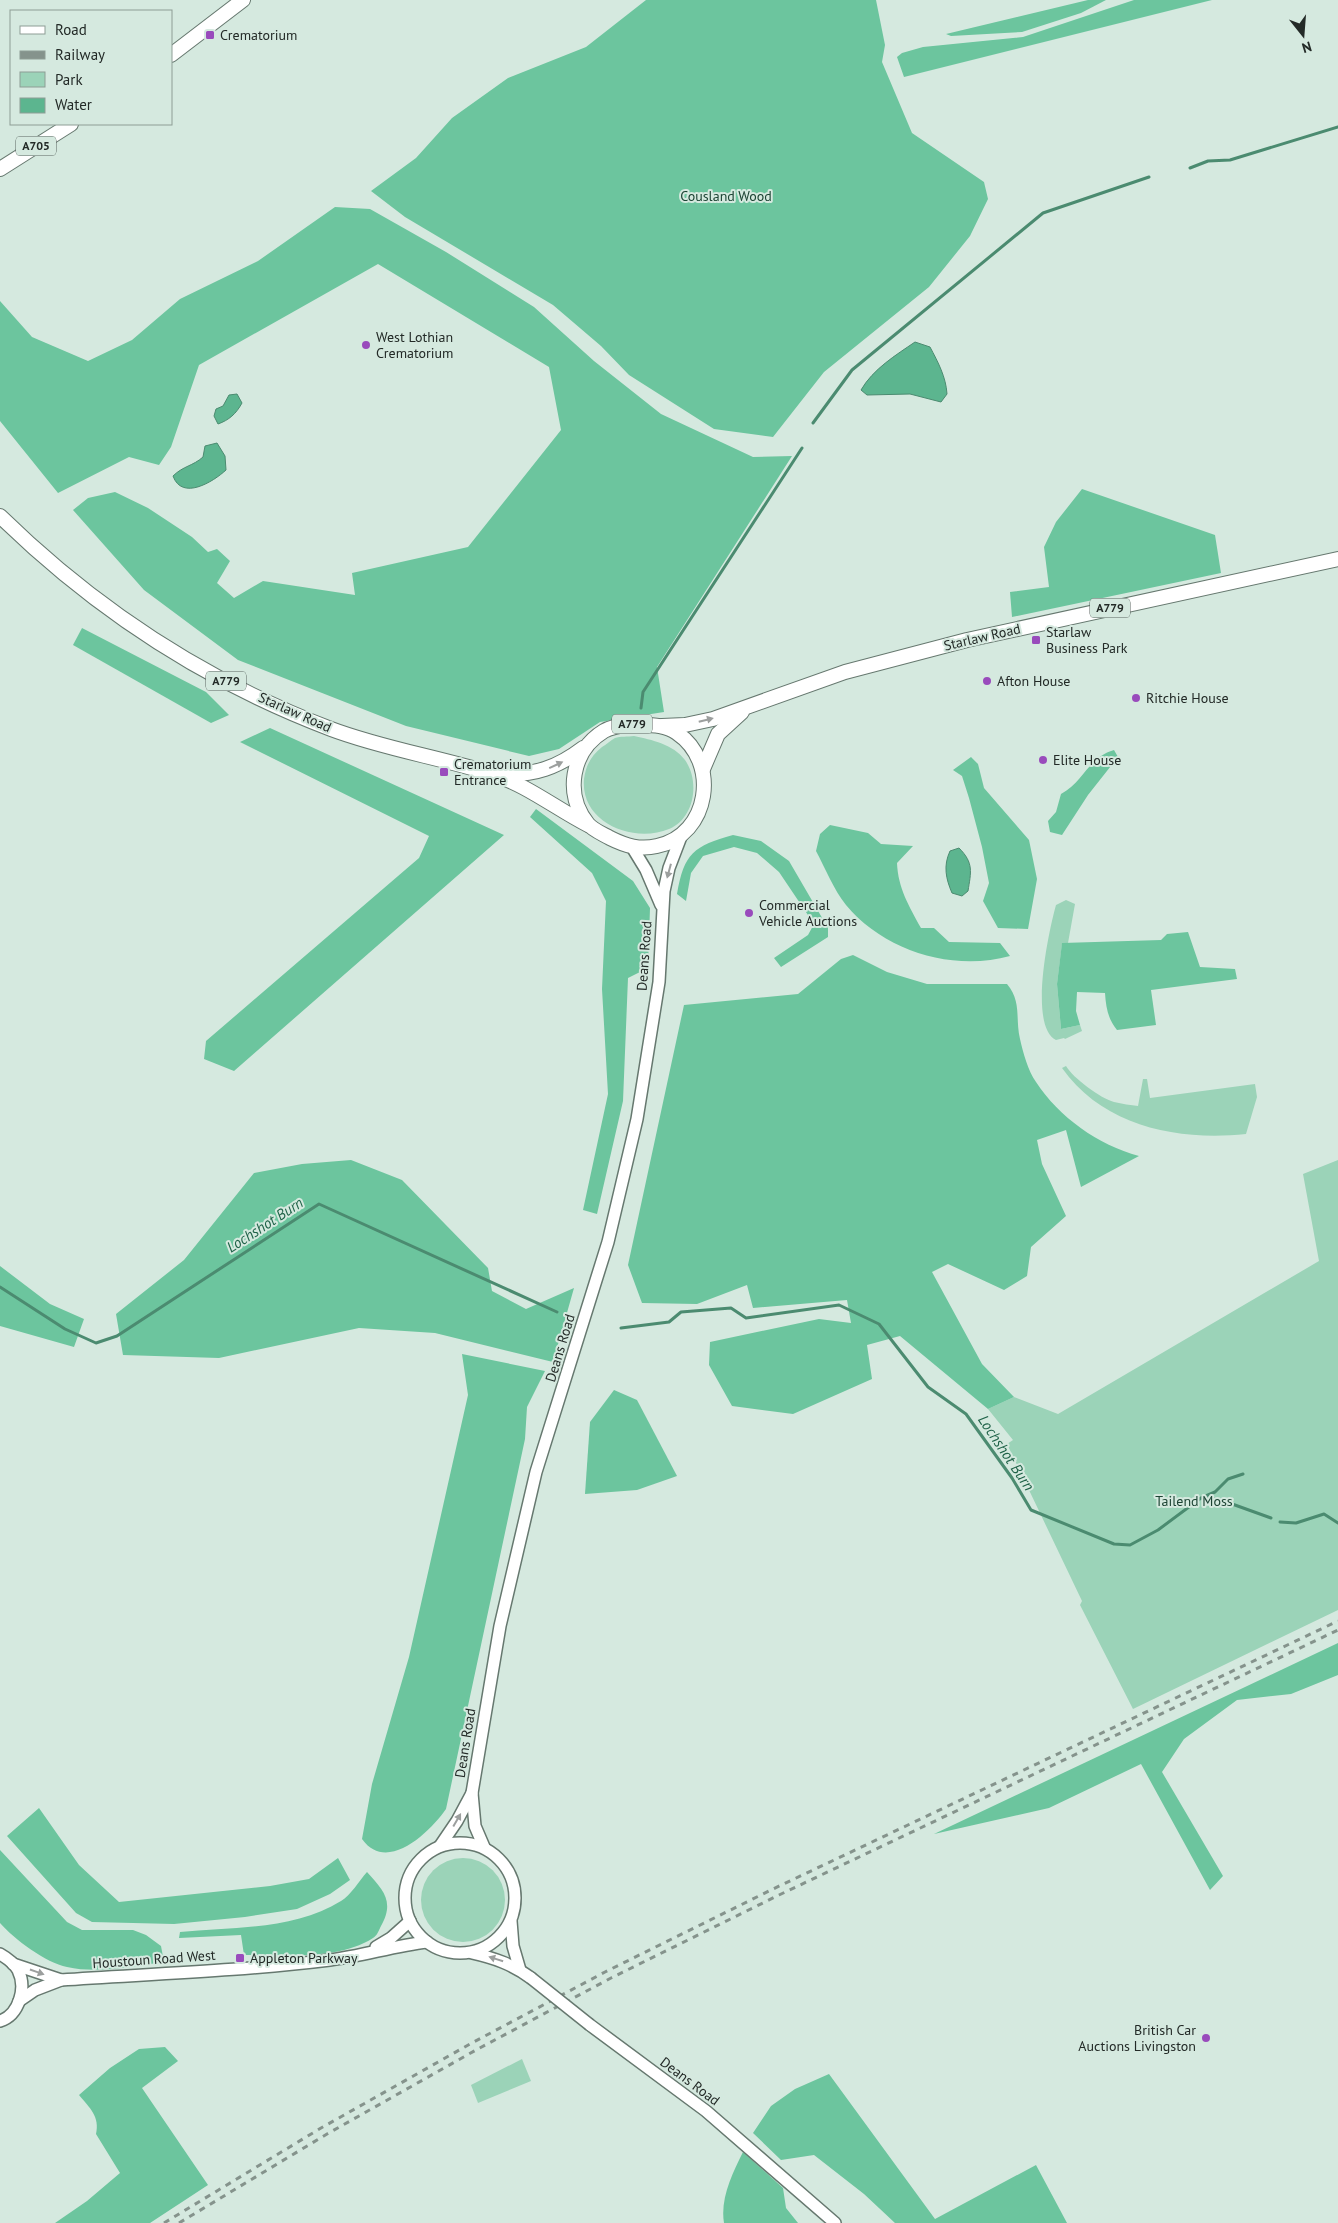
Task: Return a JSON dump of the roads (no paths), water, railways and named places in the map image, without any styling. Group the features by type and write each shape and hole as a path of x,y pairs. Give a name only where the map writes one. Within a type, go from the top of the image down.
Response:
{"main road":[{"path":"172,54 243,0"},
{"name":"A705","path":"0,169 70,125"},
{"name":"Starlaw Road","path":"0,516 32,548 106,608 163,647 219,678 294,714 334,730 396,750 491,774 532,791 588,825"},
{"name":"Starlaw Road","path":"662,726 690,724 734,713 779,694 845,672 967,640 1338,559"},
{"name":"Starlaw Road","path":"703,768 718,734 748,706"},
{"name":"A779","path":"633,724 662,726 676,732 688,742 697,754 703,768 705,785 699,812 682,834 672,842 659,846 632,848 617,842 588,825 579,809 573,791 574,773 580,757 592,741 604,731 618,726 633,724"},
{"name":"Starlaw Road","path":"491,774 518,775 539,772 570,758 592,741"}],"street":[{"name":"Deans Road","path":"484,1848 475,1826 472,1793 500,1626 536,1472 608,1242 637,1119 658,982 664,891 669,868 682,834"},
{"name":"Deans Road","path":"632,848 646,870 663,909"},
{"name":"Deans Road","path":"440,1846 457,1821 472,1793"},
{"path":"470,1843 498,1856 508,1869 516,1894 515,1908 511,1921 501,1936 487,1946 471,1952 455,1953 440,1950 417,1933 410,1921 405,1900 408,1879 421,1859 440,1846 470,1843"},
{"name":"Houstoun Road West","path":"368,1952 391,1938 410,1921"},
{"path":"511,1921 513,1946 520,1970"},
{"name":"Houstoun Road West","path":"0,2021 9,2016 19,2001 35,1990 61,1980 255,1968 332,1960 427,1942"},
{"name":"Deans Road","path":"471,1952 499,1959 531,1978 590,2025 706,2111 835,2223"},
{"path":"0,1954 13,1964 22,1982 19,2001"},
{"name":"Houstoun Road West","path":"13,1964 61,1980"}],"water":[{"path":"915,342 930,347 939,364 947,394 941,402 910,394 867,395 861,390 878,369"},
{"path":"237,394 242,403 240,407 226,421 218,424 214,416 216,409 223,406 229,395"},
{"path":"217,443 225,456 226,470 214,480 198,487 183,487 177,483 173,476 203,457 205,446"},
{"path":"959,848 967,858 970,868 968,891 962,896 952,893 946,872 950,851"}],"waterway":[{"path":"1190,168 1208,161 1230,160 1338,127"},
{"path":"813,423 852,370 1043,213 1149,177"},
{"path":"641,708 643,692 802,448"},
{"name":"Lochshot Burn","path":"0,1287 65,1329 96,1343 117,1336 319,1204 557,1312"},
{"name":"Lochshot Burn","path":"621,1328 669,1322 681,1312 731,1308 746,1318 839,1305 879,1324 928,1387 966,1414 1012,1478 1031,1510 1114,1544 1130,1545 1158,1530 1201,1498 1215,1492 1228,1479 1243,1474"},
{"path":"1202,1498 1221,1500 1271,1518"},
{"path":"1280,1522 1296,1523 1324,1514 1338,1523"}],"railway":[{"path":"164,2223 321,2128 470,2044 605,1972 773,1889 1338,1621"},
{"path":"179,2223 327,2134 476,2050 611,1978 779,1895 1338,1630"}],"place":[{"name":"Crematorium","path":"210,35"},
{"name":"West Lothian Crematorium","path":"366,345"},
{"name":"Starlaw Business Park","path":"1036,640"},
{"name":"Afton House","path":"987,681"},
{"name":"Ritchie House","path":"1136,698"},
{"name":"Elite House","path":"1043,760"},
{"name":"Crematorium Entrance","path":"444,772"},
{"name":"Commercial Vehicle Auctions","path":"749,913"},
{"name":"Appleton Parkway","path":"240,1958"},
{"name":"British Car Auctions Livingston","path":"1206,2038"}],"park label":[{"name":"Cousland Wood","path":"726,196"},
{"name":"Tailend Moss","path":"1194,1501"}]}
